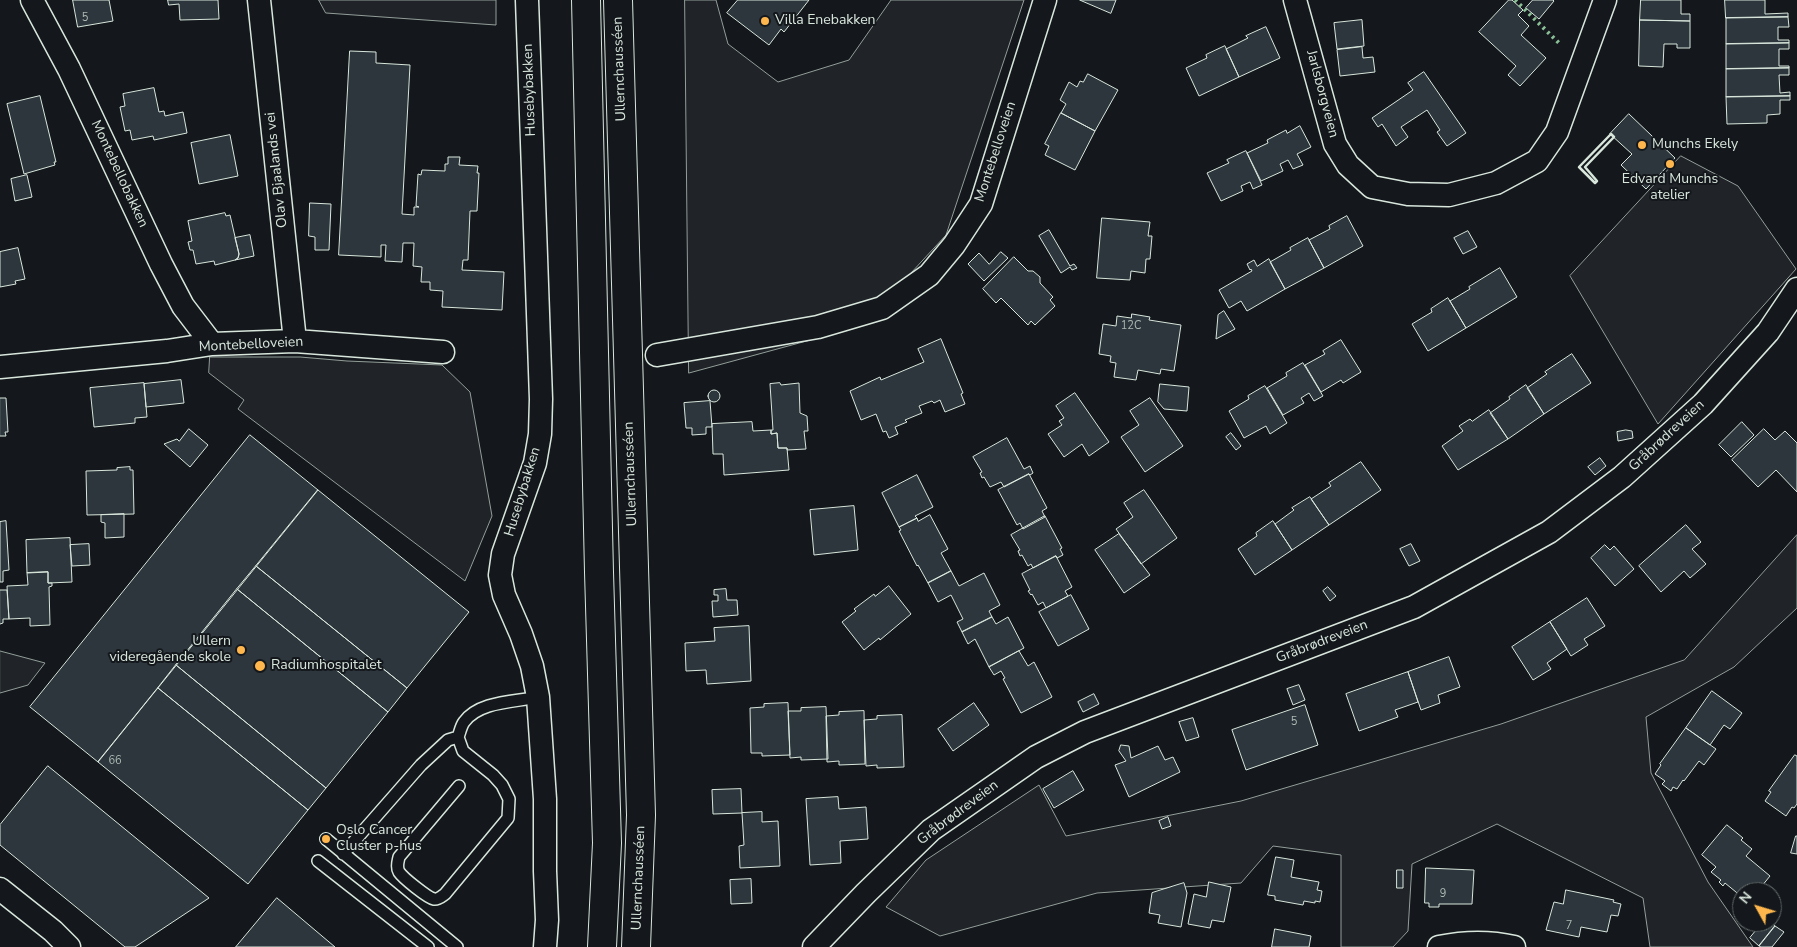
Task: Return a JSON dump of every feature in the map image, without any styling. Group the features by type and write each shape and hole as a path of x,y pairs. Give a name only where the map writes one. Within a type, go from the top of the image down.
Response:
{"highway":[{"path":"586,0 598,562 607,843 602,947"},
{"name":"Ullernchausséen","path":"618,0 641,815 636,947"}],"street":[{"name":"Montebellobakken","path":"32,0 69,69 161,264 183,306 212,344"},
{"name":"Olav Bjaalands vei","path":"259,0 295,341"},
{"name":"Husebybakken","path":"527,0 541,398 540,434 534,463 503,554 500,576 504,595 522,634 532,666 538,697 545,800 545,871 548,920 545,947"},
{"name":"Montebelloveien","path":"657,355 818,327 882,308 929,275 954,245 980,204 1045,0"},
{"name":"Jarlsborgveien","path":"1295,0 1335,144 1348,165 1372,186 1408,194 1449,195 1496,183 1537,161 1556,132 1605,0"},
{"name":"Gråbrødreveien","path":"814,947 931,830 1036,757 1084,732 1414,607 1549,532 1622,477 1703,404 1768,332 1797,290"},
{"name":"Montebelloveien","path":"0,367 167,351 212,344 295,341 443,352"},
{"path":"0,889 53,931 68,947"},
{"path":"1439,947 1460,942 1499,944 1514,947"}],"lane":[{"path":"459,786 400,857 397,864 399,872 426,895 434,899 445,894 508,818 509,799 502,785 493,775 463,751 458,737 464,723 474,713 487,707 538,697"},
{"path":"344,854 421,765 448,740 458,737"},
{"path":"326,839 457,947"},
{"path":"318,861 428,947"}],"shaded area":[{"path":"319,0 496,0 496,25 326,13"},
{"path":"685,0 716,0 728,44 778,82 849,60 891,0 1024,0 946,235 887,299 825,336 689,373"},
{"path":"1681,156 1738,186 1796,269 1658,424 1570,276"},
{"path":"210,357 300,357 442,365 470,392 492,516 465,581 238,409 244,400 209,373"},
{"path":"1797,535 1797,608 1734,667 1646,717 1651,773 1708,882 1732,917 1732,932 1743,932 1753,947 1650,947 1643,898 1497,824 1412,864 1408,931 1393,947 1341,947 1341,855 1273,846 1241,883 1097,893 940,936 886,907 926,860 1039,785 1066,836 1241,801 1501,724 1684,660"},
{"path":"0,651 45,663 28,685 0,693"}],"building":[{"path":"73,0 109,0 113,21 78,27"},
{"path":"168,0 218,0 219,19 180,20 179,4 169,5"},
{"name":"Villa Enebakken","path":"738,0 809,0 784,32 781,29 769,45 727,13"},
{"path":"1080,0 1116,0 1111,13"},
{"path":"1509,0 1512,0 1523,10 1518,15 1529,26 1521,35 1546,58 1520,86 1508,75 1516,66 1479,32"},
{"path":"1533,0 1554,1 1539,19 1526,8"},
{"path":"1641,0 1681,0 1681,14 1690,14 1690,21 1640,20"},
{"path":"1725,0 1765,0 1765,14 1788,13 1788,17 1726,18"},
{"path":"1788,17 1789,27 1778,27 1778,40 1789,40 1789,43 1726,44 1726,18"},
{"path":"1362,20 1364,46 1337,49 1334,23"},
{"path":"1640,20 1690,21 1690,48 1677,48 1677,44 1664,44 1663,67 1639,66"},
{"path":"1266,27 1280,58 1239,77 1226,49 1248,38 1246,36"},
{"path":"1789,43 1789,49 1779,49 1779,66 1789,66 1789,68 1726,69 1726,44"},
{"path":"1225,46 1239,77 1199,96 1186,68 1207,58 1206,55"},
{"path":"1362,47 1363,58 1373,57 1375,72 1340,76 1337,50"},
{"path":"350,51 376,52 376,63 410,65 402,214 414,215 414,207 419,207 416,206 418,174 421,175 422,170 445,171 448,157 460,157 459,165 478,166 477,211 470,211 468,260 463,260 462,270 504,272 502,310 442,307 443,291 430,290 430,282 421,282 422,267 413,266 414,243 403,243 402,262 385,261 386,245 381,245 381,257 339,255"},
{"path":"1789,68 1789,75 1779,75 1780,93 1790,92 1790,96 1726,97 1726,69"},
{"path":"1424,72 1466,133 1447,146 1437,132 1440,130 1427,110 1401,127 1408,137 1396,146 1382,124 1378,127 1372,118 1413,90 1408,83"},
{"path":"1088,74 1118,90 1095,131 1061,113 1066,104 1060,100 1069,82 1077,87 1080,81 1083,82"},
{"path":"154,88 159,112 164,111 165,116 183,112 187,133 154,140 153,136 132,140 130,130 125,131 120,107 125,106 123,94"},
{"path":"40,96 56,162 54,162 55,165 24,174 7,104"},
{"path":"1790,96 1790,100 1780,100 1780,114 1767,115 1767,123 1727,124 1726,97"},
{"path":"1061,113 1095,131 1075,170 1045,155 1049,146 1045,144"},
{"name":"Munchs Ekely","path":"1629,114 1675,158 1646,189 1621,165 1632,154 1610,134"},
{"path":"1300,126 1311,147 1297,154 1303,165 1293,169 1288,160 1280,164 1283,171 1261,181 1247,153 1268,143 1267,140 1286,130 1287,133"},
{"path":"230,135 238,176 199,184 191,143"},
{"path":"1246,151 1262,185 1253,189 1250,182 1241,186 1243,191 1221,201 1207,173 1229,163 1227,160"},
{"path":"27,175 32,197 15,201 11,179"},
{"path":"310,203 331,204 329,250 315,250 315,237 309,236"},
{"path":"225,213 226,216 230,215 239,254 238,258 215,265 214,261 196,264 193,250 190,250 188,242 192,241 188,221"},
{"path":"1347,216 1363,246 1324,268 1309,240 1330,229 1329,226"},
{"path":"1102,218 1150,222 1148,236 1152,236 1150,259 1146,259 1145,273 1131,271 1130,280 1097,278"},
{"path":"1049,230 1070,266 1074,264 1077,268 1072,270 1070,267 1061,273 1039,236"},
{"path":"1468,231 1477,247 1463,254 1454,238"},
{"path":"250,235 254,256 235,260 239,254 235,238"},
{"path":"1308,238 1324,268 1285,289 1270,262"},
{"path":"18,248 25,279 15,281 16,284 0,287 0,252"},
{"path":"1001,252 1008,258 984,281 968,264 979,253 989,264"},
{"path":"1014,257 1028,271 1033,271 1040,277 1040,283 1053,297 1050,300 1055,306 1035,325 1031,321 1028,325 1001,298 996,303 983,289"},
{"path":"1269,259 1285,289 1247,311 1241,301 1229,308 1219,290 1252,271 1247,264 1254,260 1257,266"},
{"path":"1500,268 1517,297 1466,328 1450,301"},
{"path":"1448,298 1466,328 1428,351 1412,324 1432,312 1431,309"},
{"path":"1224,311 1235,329 1216,339 1218,315"},
{"path":"1132,314 1150,317 1149,320 1181,325 1174,371 1161,369 1160,374 1138,370 1136,380 1114,377 1116,363 1110,362 1111,356 1099,354 1103,324 1116,326 1117,316 1131,318"},
{"path":"941,339 963,393 961,394 965,404 945,412 940,400 919,406 922,413 905,420 907,422 895,427 898,434 889,438 886,431 883,432 876,414 861,420 850,391 880,377 881,380 924,362 918,349"},
{"path":"1341,340 1361,372 1343,383 1341,380 1321,392 1305,365 1325,354 1323,351"},
{"path":"1572,354 1591,383 1544,414 1527,388 1547,374 1545,372"},
{"path":"1303,363 1323,396 1314,401 1309,393 1301,398 1304,403 1283,415 1267,388 1287,376 1286,373"},
{"path":"181,380 184,403 146,407 144,384"},
{"path":"144,383 147,417 135,418 135,423 94,427 90,388"},
{"path":"780,383 781,385 799,383 800,413 807,416 808,431 804,431 806,449 787,450 787,448 778,448 777,433 771,434 771,430 773,430 770,384"},
{"path":"1160,384 1189,387 1187,411 1164,409 1158,402"},
{"path":"1526,385 1544,414 1508,439 1490,413"},
{"path":"1265,386 1287,423 1270,434 1266,426 1244,438 1229,411 1249,399 1248,396"},
{"path":"716,390 719,391 719,401 712,402 709,401 708,394 709,391"},
{"path":"1075,393 1109,442 1089,456 1082,444 1064,457 1048,434 1062,425 1059,421 1064,418 1056,406"},
{"path":"0,398 6,398 8,432 5,432 6,436 0,436"},
{"path":"1150,398 1183,446 1145,472 1121,437 1139,425 1130,411"},
{"path":"710,401 712,427 706,427 706,434 692,435 692,428 686,428 684,403"},
{"path":"1489,410 1508,439 1458,470 1442,446 1463,431 1459,426 1470,419 1472,421"},
{"path":"752,422 753,431 771,430 771,434 777,433 778,448 787,448 789,470 724,475 723,454 713,454 712,424"},
{"path":"1742,422 1754,435 1731,457 1719,445"},
{"path":"189,429 208,445 190,467 164,444 177,439 179,441"},
{"path":"1764,429 1775,440 1785,431 1797,443 1797,492 1776,470 1758,487 1732,460"},
{"path":"1632,431 1633,438 1618,441 1617,432"},
{"path":"1231,433 1241,446 1236,450 1226,437"},
{"path":"250,435 318,490 98,762 30,707"},
{"path":"1007,438 1024,469 1030,466 1033,473 1004,487 1001,482 990,487 984,477 982,478 980,473 982,472 973,457"},
{"path":"1600,458 1606,466 1595,475 1588,467"},
{"path":"1361,462 1381,490 1329,525 1311,499 1331,486 1329,483"},
{"path":"130,467 130,470 133,470 134,514 87,515 86,471 117,470 117,468"},
{"path":"1029,474 1047,508 1042,511 1045,517 1023,529 1020,523 1017,525 998,490"},
{"path":"917,475 933,507 899,527 882,493"},
{"path":"318,490 469,612 407,688 256,566"},
{"path":"1144,490 1177,538 1141,564 1116,529 1133,517 1124,503"},
{"path":"1310,497 1329,525 1292,550 1275,524 1294,510 1292,508"},
{"path":"854,506 858,550 814,555 810,510"},
{"path":"124,514 124,537 105,538 105,523 101,522 101,515"},
{"path":"930,515 948,549 941,553 951,571 928,583 917,566 899,531 901,530 899,527 917,518 918,521"},
{"path":"1045,516 1062,548 1060,549 1063,555 1057,558 1056,556 1033,568 1031,564 1028,566 1022,555 1020,556 1018,551 1020,550 1011,535"},
{"path":"6,521 9,570 3,571 3,582 0,582 0,522"},
{"path":"1273,521 1292,550 1255,575 1238,549 1257,536 1256,533"},
{"path":"1686,525 1701,542 1692,549 1706,564 1690,578 1684,571 1661,592 1639,566"},
{"path":"1119,534 1150,575 1124,593 1095,550"},
{"path":"70,538 72,582 48,583 48,572 27,573 26,540"},
{"path":"89,544 90,565 72,566 70,545"},
{"path":"1411,544 1420,561 1409,566 1400,549"},
{"path":"1605,545 1610,550 1614,546 1634,569 1615,586 1591,558"},
{"path":"1056,556 1072,587 1065,591 1068,596 1046,608 1043,602 1038,605 1032,594 1028,591 1030,590 1022,574"},
{"path":"256,566 407,688 388,712 237,589"},
{"path":"951,571 959,586 984,573 1000,605 989,611 992,617 962,632 957,622 963,619 951,595 938,602 928,583"},
{"path":"48,572 48,583 52,583 52,586 49,587 50,625 30,626 30,618 9,619 7,586 28,585 27,573"},
{"path":"889,586 911,614 880,640 879,638 864,650 842,622 856,611 854,609 874,594 875,596"},
{"path":"1328,587 1336,596 1330,601 1323,591"},
{"path":"237,589 388,712 326,788 176,665"},
{"path":"726,589 727,600 737,600 738,615 713,617 712,601 718,601 718,595 714,595 714,590"},
{"path":"0,590 7,590 9,619 3,619 3,623 0,624"},
{"path":"1071,595 1089,629 1058,646 1039,612"},
{"path":"1587,598 1605,626 1584,639 1588,645 1571,656 1550,622"},
{"path":"992,617 996,624 1008,617 1024,648 989,667 975,639 968,644 962,632"},
{"path":"1550,622 1567,649 1547,663 1551,669 1533,680 1512,647"},
{"path":"749,626 751,681 707,684 706,670 686,671 685,643 715,641 714,628"},
{"path":"1019,651 1028,666 1034,662 1052,697 1021,713 1003,679 1005,678 1001,671 994,675 989,667"},
{"path":"1449,657 1460,687 1438,695 1440,703 1421,710 1408,672"},
{"path":"176,665 326,788 308,810 158,688"},
{"path":"1408,672 1418,702 1395,710 1398,717 1359,731 1346,694"},
{"path":"1299,685 1305,700 1293,705 1287,689"},
{"path":"158,688 308,810 248,884 98,762"},
{"path":"1712,691 1742,713 1730,729 1724,725 1710,745 1686,728"},
{"path":"1094,694 1099,704 1083,712 1078,702"},
{"path":"788,703 790,755 762,756 762,753 751,753 750,708 764,707 764,704"},
{"path":"974,703 989,725 953,751 938,729"},
{"path":"1305,705 1318,745 1246,770 1232,730"},
{"path":"826,707 828,759 801,760 801,757 790,758 788,711 801,711 801,708"},
{"path":"864,711 865,764 839,765 839,761 827,762 826,716 839,715 839,712"},
{"path":"902,715 904,767 877,768 877,765 866,766 864,720 877,719 877,716"},
{"path":"1193,718 1199,737 1186,741 1179,722"},
{"path":"1686,728 1716,749 1704,765 1699,761 1677,789 1673,787 1671,791 1662,784 1665,781 1655,774"},
{"path":"1121,745 1129,746 1131,758 1158,746 1165,760 1173,757 1180,772 1129,797 1115,765 1126,761 1119,751"},
{"path":"1795,755 1797,756 1797,804 1794,808 1792,807 1786,816 1765,801 1771,792 1769,791"},
{"path":"48,766 209,898 135,947 125,947 0,845 0,825"},
{"path":"1073,771 1084,790 1054,808 1043,789"},
{"path":"741,789 742,813 713,814 712,790"},
{"path":"838,797 839,809 866,807 868,839 840,841 841,863 810,865 806,799"},
{"path":"762,812 762,822 778,821 780,866 740,868 739,846 744,845 742,813"},
{"path":"1168,817 1171,826 1162,829 1159,821"},
{"path":"1727,825 1743,838 1741,840 1752,849 1746,856 1770,876 1765,882 1732,882 1732,889 1725,883 1723,886 1719,882 1721,880 1711,872 1716,867 1702,855"},
{"path":"1797,836 1797,854 1791,853"},
{"path":"1276,857 1294,860 1291,877 1319,882 1317,890 1322,891 1320,902 1304,901 1303,905 1275,900 1275,896 1268,895"},
{"path":"1426,868 1474,870 1472,904 1439,904 1439,907 1429,907 1429,903 1425,903"},
{"path":"1397,870 1403,870 1403,888 1397,888"},
{"path":"751,879 752,903 731,904 730,880"},
{"path":"1209,882 1231,887 1224,922 1212,920 1210,928 1188,924 1194,894 1206,897"},
{"path":"1184,883 1187,893 1181,927 1158,923 1160,915 1149,913 1152,893"},
{"path":"1566,890 1614,900 1613,902 1621,904 1618,916 1611,915 1607,932 1581,927 1579,937 1546,930 1554,902 1563,904"},
{"path":"277,898 335,947 236,947"},
{"path":"1275,929 1311,936 1309,947 1272,947"},
{"path":"1755,932 1770,932 1759,946 1750,938"},
{"path":"1770,932 1784,932 1772,947 1759,946"}],"hedge":[{"path":"1515,0 1561,45"}],"wall":[{"path":"1611,134 1614,137 1585,167 1597,181 1595,183 1579,167 1611,134"}],"place":[{"name":"Villa Enebakken","path":"765,21"},
{"name":"Munchs Ekely","path":"1642,145"},
{"name":"Edvard Munchs atelier","path":"1670,164"},
{"name":"Ullern videregående skole","path":"241,650"},
{"name":"Radiumhospitalet","path":"260,666"},
{"name":"Oslo Cancer Cluster p-hus","path":"326,839"}]}
